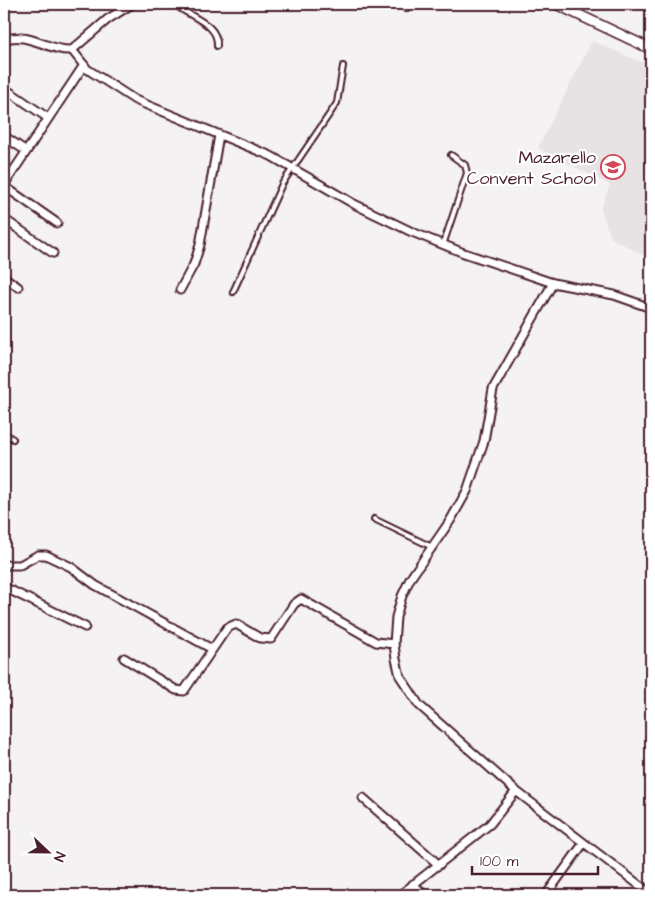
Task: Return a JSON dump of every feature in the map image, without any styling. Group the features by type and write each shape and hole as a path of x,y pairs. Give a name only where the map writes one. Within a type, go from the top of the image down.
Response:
{"street":[{"path":"4,40 11,37 19,37 59,49 72,50 108,19 132,4"},
{"path":"556,4 651,49"},
{"path":"72,50 84,65 101,80 135,100 219,135 252,146 292,166 354,204 442,246 553,283 614,295 651,308"},
{"path":"57,223 4,185 84,65"},
{"path":"4,88 48,118"},
{"path":"180,290 198,254 219,135"},
{"path":"4,136 26,151"},
{"path":"4,219 53,253"},
{"path":"4,277 18,287"},
{"path":"553,283 493,389 484,441 474,475 459,508 410,578 396,617 394,644 400,676 419,705 516,792 651,894"},
{"path":"4,565 20,565 38,555 46,555 71,567 95,585 212,649"},
{"path":"4,587 85,627"},
{"path":"124,658 180,691 186,688 212,649 232,624 245,628 260,638 271,639 294,604 301,599 376,642 394,644"},
{"path":"400,895 490,824 516,792"},
{"path":"363,798 439,865"},
{"path":"546,895 584,844"},
{"path":"413,884 424,895"}],"lane":[{"path":"174,4 186,14 212,29 216,34 217,46"},
{"path":"406,9 409,4"},
{"path":"233,292 292,166 336,103 343,66"},
{"path":"442,246 467,173 466,165 451,155"},
{"path":"4,433 13,439"},
{"path":"374,519 432,547"}],"shaded area":[{"name":"Mazarello Convent School","path":"592,41 651,66 651,259 611,238 601,209 610,185 538,148"}],"place":[{"name":"Mazarello Convent School","path":"613,167"}]}
